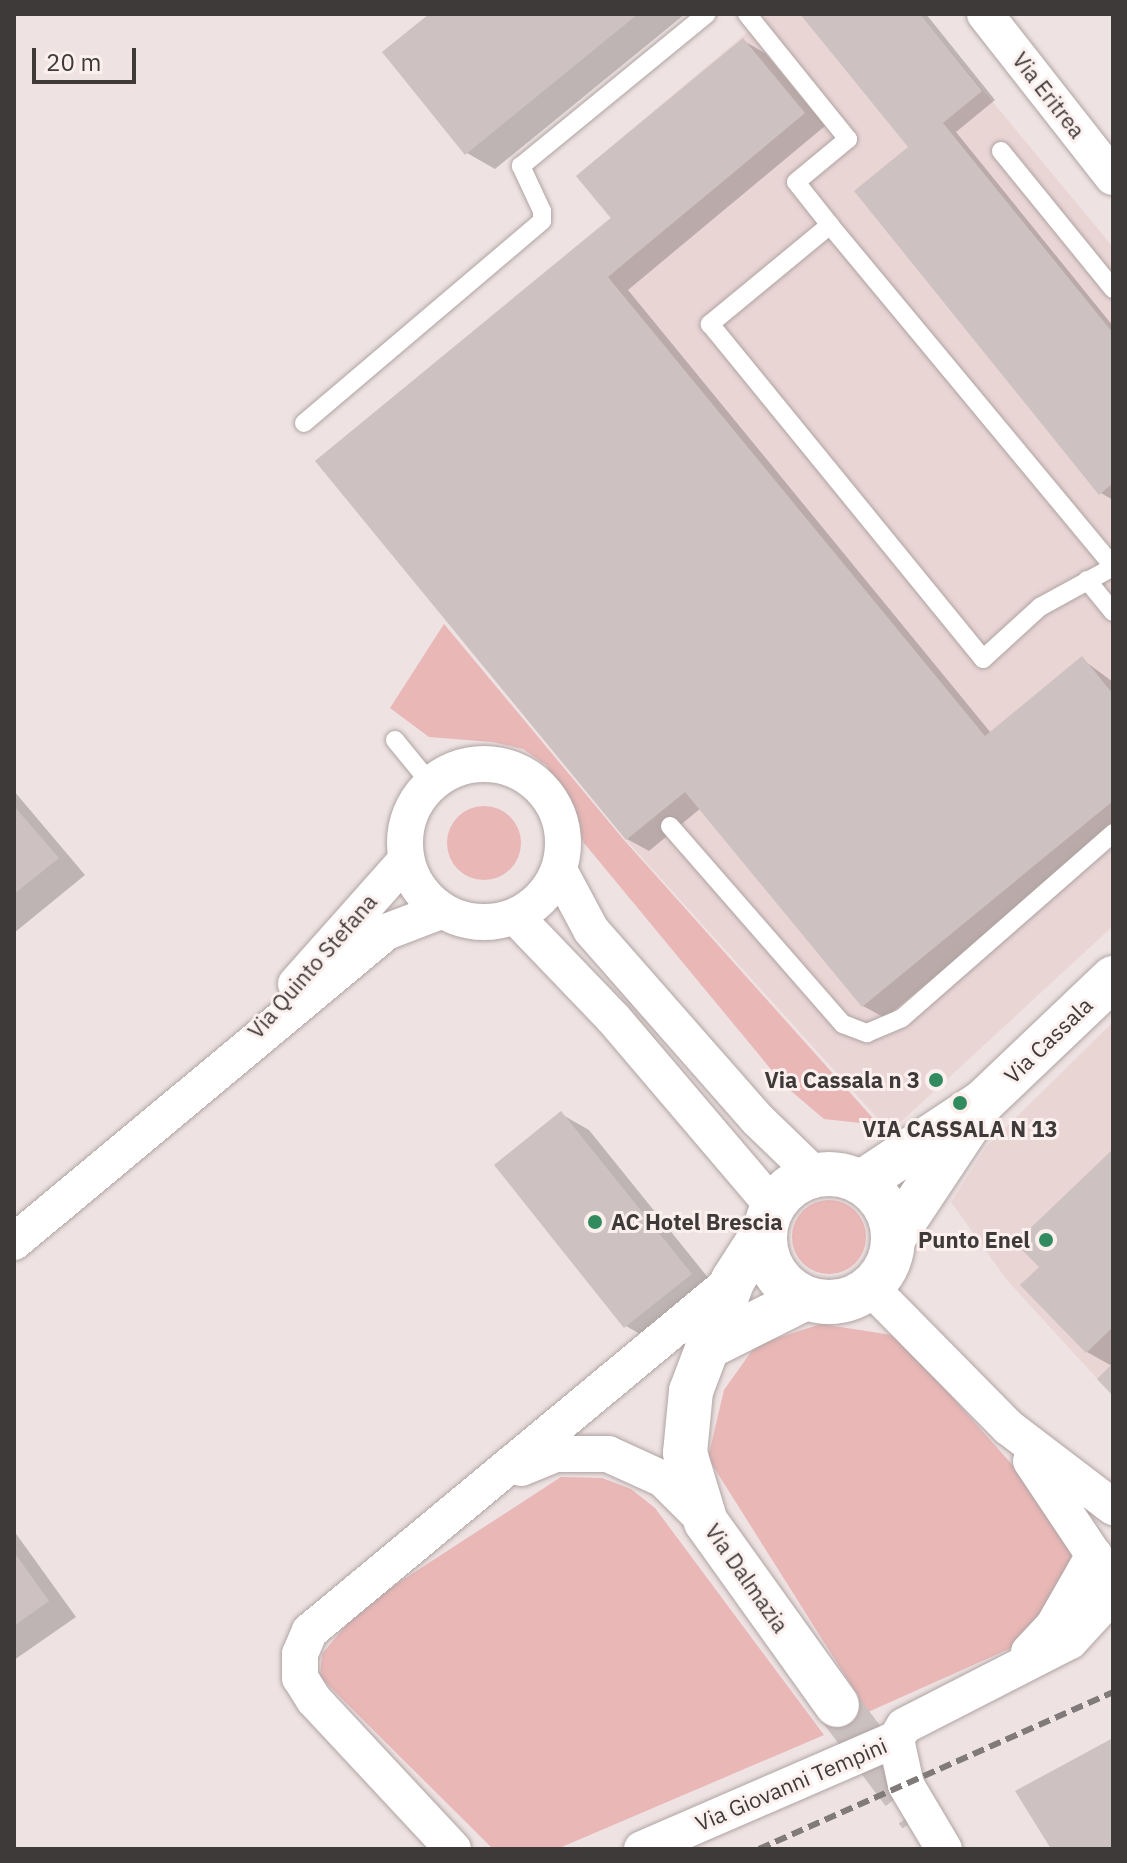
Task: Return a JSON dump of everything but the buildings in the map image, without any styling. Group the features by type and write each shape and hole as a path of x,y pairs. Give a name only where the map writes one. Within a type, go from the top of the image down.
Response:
{"main road":[{"name":"Via Cassala","path":"862,1182 983,1102 1113,978"},
{"name":"Via Cassala","path":"870,1287 887,1264 894,1237 983,1102"},
{"path":"870,1287 828,1302 806,1298 774,1271 769,1218 791,1186 815,1175 839,1174 862,1182 879,1196 894,1237"},
{"name":"Via Dalmazia","path":"769,1218 733,1280 691,1391 685,1453 706,1522 837,1705"},
{"path":"710,1346 806,1298"}],"street":[{"name":"Via Eritrea","path":"985,14 1113,177"},
{"path":"478,764 504,766 528,777 547,795 560,818 564,844 559,870 542,898 516,917 491,923 465,921 441,911 418,889 406,860 408,818 431,784 453,770 478,764"},
{"name":"Via Quinto Stefana","path":"219,1072 406,860"},
{"path":"559,870 591,930 758,1120 815,1175"},
{"name":"Via Quinto Stefana","path":"14,1242 386,932 441,911"},
{"path":"516,917 613,1018 769,1218"},
{"path":"453,1849 314,1700 300,1678 300,1654 310,1631 501,1476 733,1280"},
{"path":"870,1287 1008,1427 1113,1507"},
{"path":"1008,1427 1104,1563"},
{"path":"501,1476 555,1454 608,1454 663,1479 706,1522"},
{"path":"1006,1676 1054,1625 1104,1563 1097,1527 1113,1516"},
{"name":"Via Giovanni Tempini","path":"642,1849 896,1739 904,1726 1070,1641 1113,1594"},
{"path":"896,1739 906,1785 944,1849"}],"lane":[{"path":"304,423 542,221 542,211 521,166 707,14"},
{"path":"747,14 848,139 796,182 1113,566 1040,607 983,659 710,324 830,225"},
{"path":"1001,151 1113,289"},
{"path":"1087,580 1113,612"},
{"path":"395,740 431,784"},
{"path":"670,826 843,1024 867,1033 902,1018 1113,833"}],"shaded area":[{"path":"769,14 920,14 1113,247 1113,926 890,1132 626,840 315,461 610,218 576,176"},
{"path":"444,624 624,840 879,1125 824,1119 784,1085 584,843 547,766 523,749 492,742 429,737 390,708"},
{"path":"484,806 505,812 515,822 521,843 515,864 505,874 484,880 463,874 453,864 447,843 453,822 463,812"},
{"name":"Punto Enel","path":"1113,1022 1113,1396 1006,1279 951,1202 986,1147"},
{"path":"829,1200 850,1206 860,1216 866,1237 860,1258 850,1268 829,1274 808,1268 798,1258 792,1237 798,1216 808,1206"},
{"path":"821,1324 898,1336 1055,1513 1072,1555 1057,1611 1018,1645 868,1712 708,1458 724,1390 756,1345"},
{"path":"561,1477 602,1478 631,1489 655,1508 824,1735 557,1849 493,1849 320,1677 322,1654 361,1607"}],"tunnel":[{"path":"837,1705 920,1815"}],"railway":[{"path":"759,1849 1113,1692"}],"place":[{"name":"Via Cassala n 3","path":"936,1080"},
{"name":"VIA CASSALA N 13","path":"960,1103"},
{"name":"AC Hotel Brescia","path":"595,1222"},
{"name":"Punto Enel","path":"1046,1240"}]}
